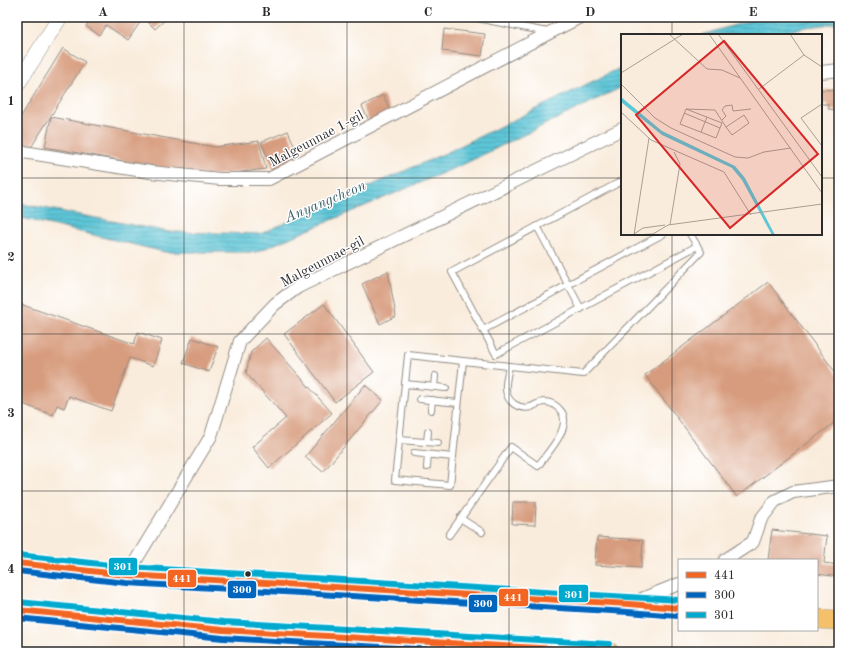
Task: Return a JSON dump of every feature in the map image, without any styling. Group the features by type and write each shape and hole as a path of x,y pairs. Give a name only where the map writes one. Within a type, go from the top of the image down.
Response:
{"main road":[{"path":"17,563 127,575 678,608"},
{"path":"17,610 223,630 511,649 609,652"},
{"path":"818,619 839,620"}],"street":[{"path":"17,85 60,17"},
{"name":"Malgeunnae 1-gil","path":"17,151 150,172 220,179 269,179 580,17"},
{"path":"822,72 839,70"},
{"name":"Malgeunnae-gil","path":"127,575 211,436 240,341 275,304 298,287 621,129"},
{"path":"727,559 753,542 761,519 775,500 793,492 839,486"},
{"path":"629,604 678,584"}],"lane":[{"path":"472,17 550,33"},
{"path":"621,182 452,272 496,354 697,246"},
{"path":"537,226 581,309"},
{"path":"483,330 661,235"},
{"path":"463,361 450,485 396,480 408,355 583,374 701,252 691,235"},
{"path":"449,535 511,448 538,466 562,432 564,422 562,413 558,407 545,402 531,407 522,407 516,405 510,400 506,389 509,366"},
{"path":"434,387 435,376"},
{"path":"405,384 446,388"},
{"path":"420,399 458,403"},
{"path":"431,410 432,400"},
{"path":"427,442 428,432"},
{"path":"400,440 438,443"},
{"path":"414,453 453,457"},
{"path":"427,467 428,455"},
{"path":"460,518 482,532"}],"water":[{"path":"763,17 839,17 839,23 806,27 778,34 704,34"},
{"path":"621,67 621,87 464,164 256,252 165,252 17,217 17,203 169,232 260,234 448,152"}],"building":[{"path":"92,17 136,17 141,21 128,40 106,25 99,35 86,26"},
{"path":"143,17 168,17 155,29"},
{"path":"444,29 485,34 482,56 442,51"},
{"path":"63,48 85,62 30,149 17,141 17,123"},
{"path":"839,89 839,110 828,109 828,104 822,104 822,90"},
{"path":"383,95 391,112 370,123 362,106"},
{"path":"51,117 215,147 259,141 266,169 209,176 45,147"},
{"path":"288,131 300,159 274,171 261,142"},
{"path":"388,271 396,316 380,324 362,284"},
{"path":"768,282 839,377 839,419 737,497 645,375"},
{"path":"17,303 134,344 138,332 162,340 153,366 130,358 111,411 69,396 64,408 57,405 53,415 17,402"},
{"path":"324,304 374,372 335,402 284,334"},
{"path":"192,338 218,347 209,372 183,363"},
{"path":"266,338 332,413 269,468 252,447 286,418 246,373 251,352"},
{"path":"365,385 383,400 323,472 305,457"},
{"path":"513,502 536,502 535,525 512,524"},
{"path":"772,530 827,536 824,563 839,565 839,577 818,574 818,559 768,559"},
{"path":"597,537 643,540 641,568 595,565"}],"transit line":[{"name":"301","path":"18,555 128,567 678,600"},
{"name":"441","path":"17,563 127,575 678,608"},
{"name":"300","path":"17,571 127,583 678,616"},
{"name":"301","path":"18,602 224,622 609,644"},
{"name":"441","path":"17,610 223,630 609,652"},
{"name":"300","path":"17,618 223,638 468,652"}],"water label":[{"name":"Anyangcheon","path":"325,201"}]}
